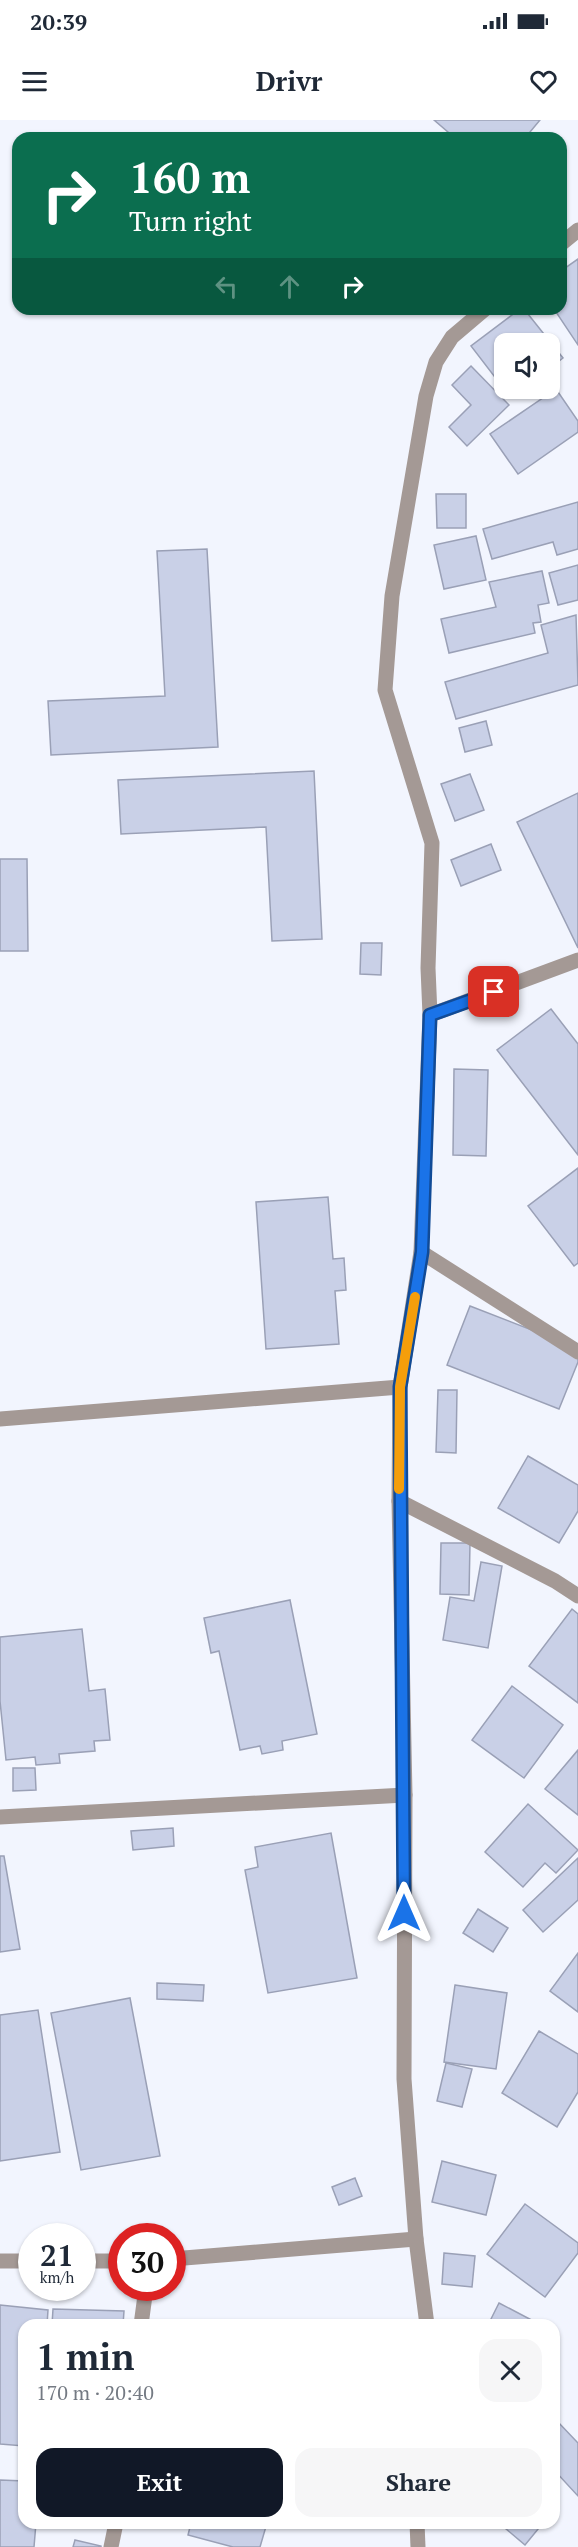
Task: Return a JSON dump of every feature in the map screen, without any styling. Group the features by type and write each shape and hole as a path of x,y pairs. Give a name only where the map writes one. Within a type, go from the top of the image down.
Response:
{"street":[{"path":"426,2319 416,2239 404,2079 405,1795 399,1501 400,1387 422,1252 430,1015 428,968 432,843 385,690 392,596 426,396 436,362 452,338 478,315"},
{"path":"430,1015 578,960"},
{"path":"422,1252 578,1352"},
{"path":"0,1419 400,1387"},
{"path":"399,1501 555,1581 578,1596"},
{"path":"0,1817 405,1795"},
{"path":"186,2258 416,2239"},
{"path":"0,2261 18,2261"},
{"path":"142,2319 144,2301"},
{"path":"111,2547 115,2529"},
{"path":"417,2529 418,2547"}],"building":[{"path":"434,120 540,120 530,132 448,132"},
{"path":"578,259 578,345 558,315 567,315 567,267"},
{"path":"512,315 529,315 543,333 494,333 494,376 471,346"},
{"path":"471,366 494,390 494,399 503,399 509,405 467,446 449,427 471,405 452,385"},
{"path":"560,395 578,421 578,432 518,474 490,434 541,399 560,399"},
{"path":"436,494 466,494 466,528 437,528"},
{"path":"578,502 578,549 557,555 553,542 492,559 483,529"},
{"path":"476,536 486,580 444,589 434,545"},
{"path":"207,549 218,747 51,755 48,701 165,696 157,551"},
{"path":"578,565 578,600 558,605 549,573"},
{"path":"542,571 549,603 538,605 541,622 533,623 535,633 449,653 441,619 496,607 489,582"},
{"path":"576,615 578,685 456,719 445,682 548,653 541,625"},
{"path":"486,721 492,745 465,752 459,728"},
{"path":"314,771 322,939 272,941 266,827 121,834 118,780"},
{"path":"470,774 484,810 455,821 441,784"},
{"path":"578,793 578,948 517,822"},
{"path":"491,844 501,870 461,886 451,860"},
{"path":"0,859 27,859 28,951 0,951"},
{"path":"361,943 382,943 381,975 360,974"},
{"path":"551,1009 578,1044 578,1155 497,1050"},
{"path":"454,1069 488,1070 486,1156 453,1155"},
{"path":"578,1168 578,1263 574,1266 528,1206"},
{"path":"328,1197 333,1259 344,1258 346,1290 335,1291 339,1344 266,1349 256,1202"},
{"path":"470,1306 578,1348 578,1362 559,1409 447,1365"},
{"path":"438,1390 457,1390 456,1453 436,1452"},
{"path":"528,1456 578,1485 578,1511 559,1543 498,1508"},
{"path":"441,1543 470,1543 469,1595 440,1594"},
{"path":"481,1562 502,1566 488,1648 443,1640 450,1597 474,1601"},
{"path":"290,1600 317,1734 282,1741 283,1750 262,1754 260,1746 240,1750 219,1651 211,1653 204,1618"},
{"path":"572,1609 578,1614 578,1703 529,1666"},
{"path":"82,1629 89,1691 105,1689 110,1740 94,1741 95,1751 59,1754 60,1763 36,1765 35,1757 6,1760 0,1701 0,1637"},
{"path":"512,1686 563,1725 524,1778 472,1740"},
{"path":"578,1750 578,1815 545,1789"},
{"path":"13,1768 35,1768 36,1790 13,1791"},
{"path":"528,1804 578,1850 556,1873 545,1863 523,1887 485,1852"},
{"path":"173,1828 174,1846 133,1850 131,1831"},
{"path":"331,1833 357,1978 268,1993 245,1870 258,1867 255,1847"},
{"path":"0,1856 4,1856 20,1949 0,1952"},
{"path":"578,1858 578,1900 543,1932 523,1910"},
{"path":"478,1909 508,1928 493,1952 463,1933"},
{"path":"578,1953 578,2012 550,1991"},
{"path":"157,1983 204,1985 203,2001 157,1999"},
{"path":"455,1985 507,1993 496,2069 444,2062"},
{"path":"130,1998 160,2156 81,2170 51,2013"},
{"path":"38,2010 60,2152 0,2161 0,2015"},
{"path":"539,2031 578,2054 578,2092 557,2127 502,2093"},
{"path":"446,2063 472,2069 462,2107 437,2101"},
{"path":"442,2161 496,2175 486,2215 432,2202"},
{"path":"355,2178 362,2196 339,2205 332,2187"},
{"path":"525,2204 578,2243 578,2253 545,2297 487,2254"},
{"path":"444,2253 475,2256 472,2287 442,2284"},
{"path":"499,2303 530,2319 491,2319"},
{"path":"0,2305 48,2310 47,2319 18,2319 18,2446 0,2444"},
{"path":"53,2309 124,2311 123,2319 52,2319"},
{"path":"560,2424 578,2443 578,2496 560,2476"},
{"path":"0,2480 18,2481 18,2529 36,2529 34,2547 0,2547"},
{"path":"190,2529 265,2529 260,2547 233,2547 188,2535"},
{"path":"506,2529 538,2529 525,2545"},
{"path":"75,2540 101,2546 101,2547 73,2547"}],"slow traffic":[{"path":"399,1489 400,1387 415,1297"}],"route":[{"path":"404,1913 405,1795 399,1501 400,1387 422,1252 430,1015 494,992"}]}
